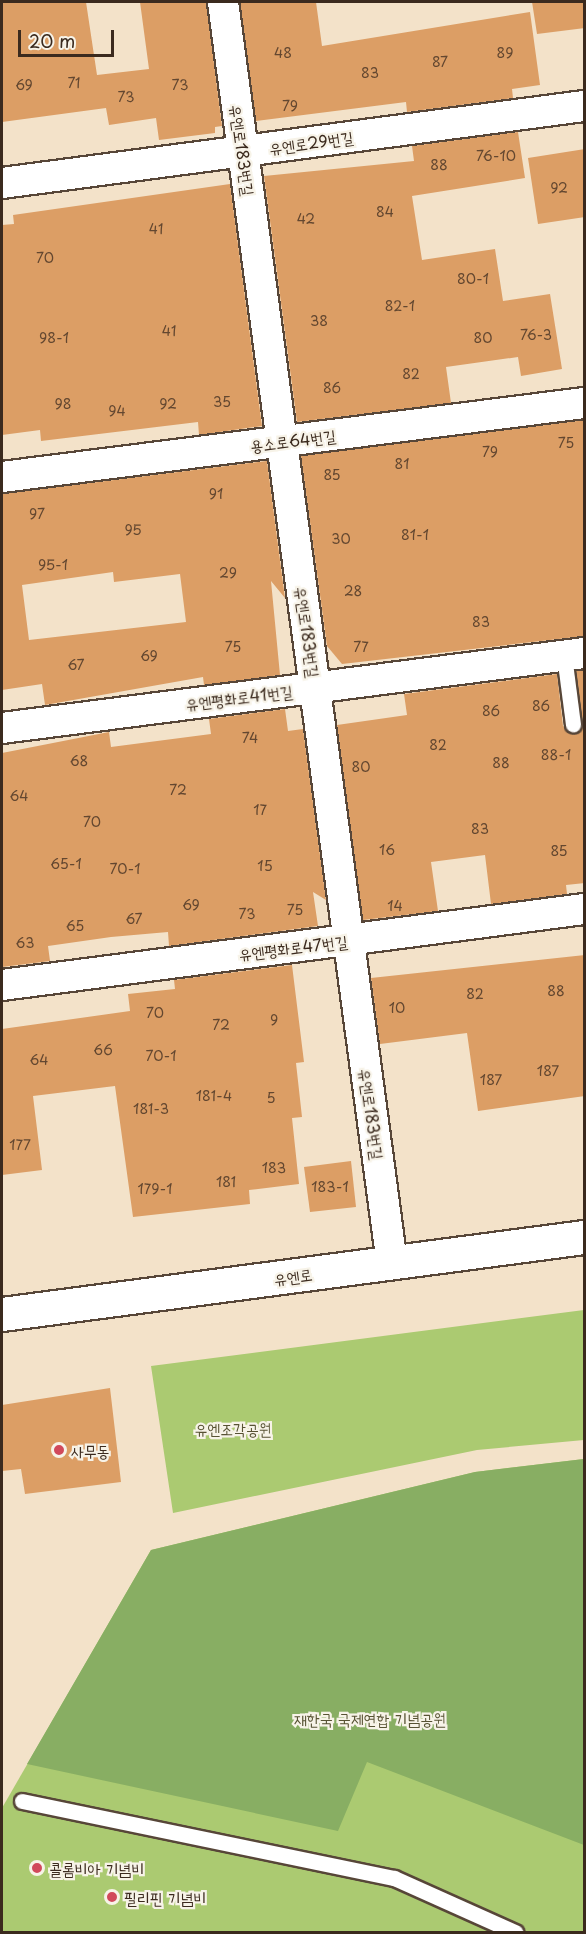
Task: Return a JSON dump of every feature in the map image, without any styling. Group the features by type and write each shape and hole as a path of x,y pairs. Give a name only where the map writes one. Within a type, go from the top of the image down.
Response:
{"main road":[{"name":"유엔로","path":"2,1314 585,1237"}],"street":[{"name":"유엔로183번길","path":"222,2 392,1263"},
{"name":"유엔로29번길","path":"2,183 585,106"},
{"name":"용소로64번길","path":"2,477 585,403"},
{"name":"유엔평화로41번길","path":"2,728 574,654"},
{"name":"유엔평화로47번길","path":"2,985 585,909"}],"lane":[{"path":"573,724 574,654"},
{"path":"22,1801 394,1878 515,1932"}],"green space":[{"name":"유엔조각공원","path":"584,1310 584,1440 477,1450 173,1513 151,1366"},
{"name":"재한국 국제연합 기념공원","path":"584,1459 584,1932 2,1932 2,1808 151,1550 475,1472"},
{"name":"재한국 국제연합 기념공원","path":"584,1459 584,1845 367,1762 338,1831 27,1764 151,1550 475,1472"}],"building":[{"path":"2,2 86,2 97,75 149,69 140,2 206,2 222,126 215,127 215,133 159,140 156,118 109,125 106,108 2,122"},
{"path":"240,2 316,2 322,46 530,12 540,85 512,89 513,98 407,112 406,102 256,121"},
{"path":"532,2 585,2 585,28 537,34"},
{"path":"518,132 525,178 412,196 422,260 495,249 503,301 550,294 562,369 521,376 518,357 446,367 451,403 297,422 264,176 414,161 412,146"},
{"path":"585,149 585,217 538,224 528,158"},
{"path":"230,184 262,426 199,435 198,422 41,441 40,430 2,435 2,225 14,224 13,215"},
{"path":"585,420 585,636 342,664 327,646 301,456"},
{"path":"267,461 285,598 271,581 280,675 204,685 203,677 45,705 42,684 2,690 2,494","holes":["113,572 114,582 180,574 186,622 29,640 22,585"]},
{"path":"585,670 585,883 566,885 567,894 491,904 485,855 431,862 438,911 363,920 337,725 407,715 404,694 557,674 563,726 575,734 583,723 576,671"},
{"path":"285,709 288,731 303,729 326,900 313,892 318,926 169,946 168,932 111,937 48,946 50,961 2,967 2,753 109,732 111,747 211,734 209,719"},
{"path":"585,955 585,1096 478,1111 467,1033 380,1044 371,978"},
{"path":"292,965 304,1062 296,1063 302,1117 292,1118 299,1184 249,1190 250,1204 133,1217 115,1086 33,1096 42,1170 2,1175 2,1029 130,1011 128,994 175,989 174,980"},
{"path":"351,1161 356,1207 310,1212 304,1167"},
{"name":"사무동","path":"110,1388 121,1482 25,1494 21,1469 2,1471 2,1405"}],"place":[{"name":"사무동","path":"59,1450"},
{"name":"콜롬비아 기념비","path":"37,1868"},
{"name":"필리핀 기념비","path":"112,1897"}]}
